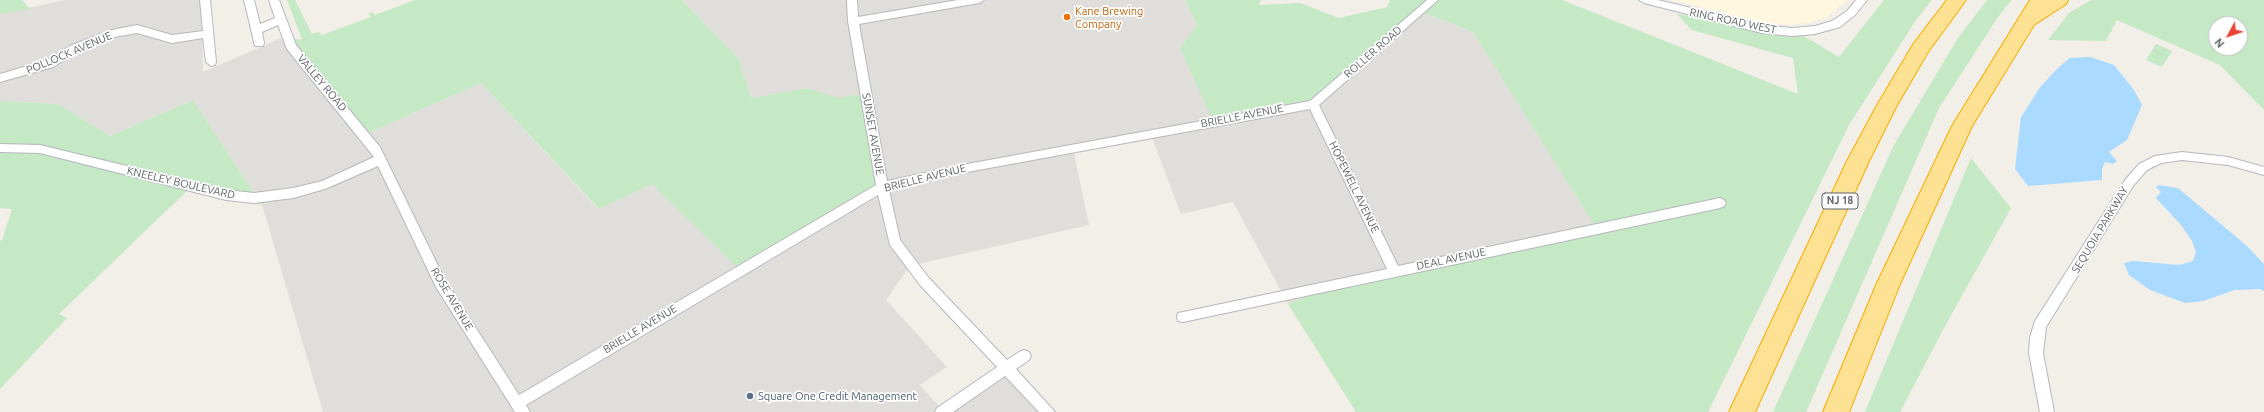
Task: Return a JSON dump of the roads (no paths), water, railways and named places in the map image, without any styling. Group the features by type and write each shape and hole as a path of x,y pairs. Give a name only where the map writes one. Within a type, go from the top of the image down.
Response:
{"highway":[{"path":"1836,412 1889,283 1900,263 1935,181 1958,133 1976,101 2040,0"},
{"path":"2024,24 2059,0"},
{"name":"NJ 18","path":"1742,412 1858,161 1886,107 1921,48 1954,1"}],"street":[{"path":"205,0 211,62"},
{"path":"248,0 259,43"},
{"name":"VALLEY ROAD","path":"274,0 291,46 368,137 381,160"},
{"name":"SUNSET AVENUE","path":"852,0 853,21 890,233 899,251 924,282 1048,412"},
{"path":"853,21 979,0"},
{"name":"ROLLER ROAD","path":"1313,104 1433,0"},
{"name":"RING ROAD WEST","path":"1644,0 1762,29 1792,32 1816,30 1836,24 1851,13 1862,0"},
{"path":"256,30 281,20"},
{"name":"POLLOCK AVENUE","path":"0,78 48,64 76,48 112,34 137,29 167,39 209,34"},
{"name":"BRIELLE AVENUE","path":"520,407 882,188 962,168 1313,104"},
{"name":"HOPEWELL AVENUE","path":"1313,104 1394,271"},
{"name":"KNEELEY BOULEVARD","path":"0,148 16,147 40,149 226,195 254,198 293,193 319,187 381,160"},
{"name":"SEQUOIA PARKWAY","path":"2047,412 2036,353 2037,337 2040,325 2059,297 2129,183 2138,173 2143,168 2159,159 2182,156 2228,161 2264,171"},
{"name":"ROSE AVENUE","path":"381,160 440,283 520,407"},
{"name":"DEAL AVENUE","path":"1183,317 1720,203"},
{"path":"942,412 1024,356"}],"water":[{"path":"2090,57 2114,65 2134,90 2142,105 2127,140 2109,152 2117,161 2113,164 2105,162 2102,169 2102,180 2028,186 2015,169 2021,117 2041,86 2059,67 2070,58"},
{"path":"2159,185 2178,188 2247,246 2264,264 2264,291 2260,289 2235,290 2203,301 2185,303 2150,290 2129,275 2124,263 2133,261 2179,265 2193,261 2196,252 2192,241 2181,225 2156,198 2161,192 2156,187"}],"place":[{"name":"Kane Brewing Company","path":"1067,17"},
{"name":"Square One Credit Management","path":"750,396"}]}
